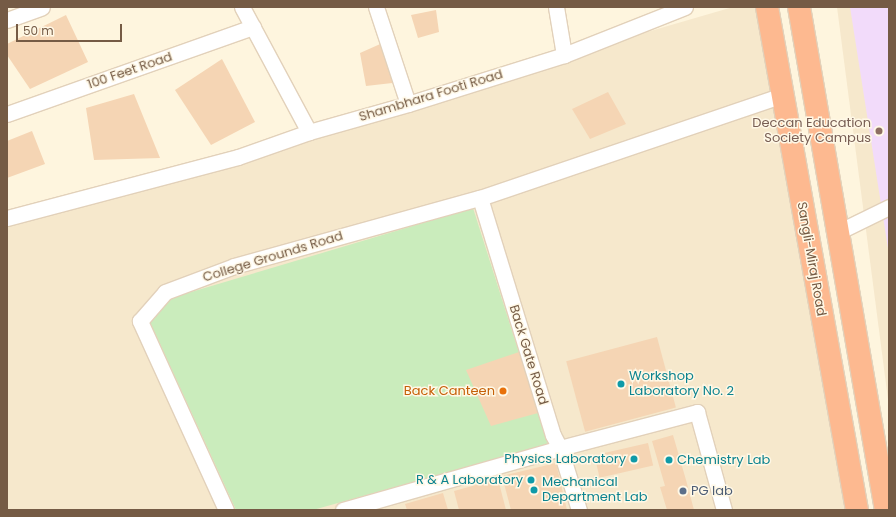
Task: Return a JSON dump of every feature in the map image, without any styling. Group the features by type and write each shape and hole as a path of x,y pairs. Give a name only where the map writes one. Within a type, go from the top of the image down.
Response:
{"highway":[{"name":"Sangli-Miraj Road","path":"767,7 857,510"},
{"path":"799,7 886,510"}],"street":[{"path":"7,20 42,7"},
{"path":"242,7 309,132"},
{"path":"376,7 408,104"},
{"path":"556,7 564,55"},
{"name":"Shambhara Footi Road","path":"7,218 238,157 309,132 408,104 564,55 685,7"},
{"name":"100 Feet Road","path":"7,114 253,28"},
{"path":"480,198 782,95"},
{"name":"Back Gate Road","path":"480,198 553,436 560,448 579,510"},
{"name":"College Grounds Road","path":"226,510 140,321 165,292 234,266 480,198"},
{"path":"838,232 889,207"},
{"path":"343,510 560,448 697,412 724,510"}],"shaded area":[{"path":"733,7 767,7 856,510 7,510 7,218"},
{"path":"837,7 889,7 889,407"},
{"name":"Deccan Education Society Campus","path":"850,7 889,7 889,255"}],"green space":[{"path":"473,208 548,444 313,510 236,510 150,322 171,298"}],"building":[{"path":"436,10 439,32 418,38 411,15"},
{"path":"66,15 88,62 30,89 7,55 7,44"},
{"path":"387,41 401,82 366,86 360,53"},
{"path":"222,59 255,122 211,145 175,90"},
{"path":"608,92 626,124 590,139 572,109"},
{"path":"134,94 160,158 94,160 86,108"},
{"path":"32,131 45,164 7,178 7,141"},
{"name":"Workshop Laboratory No. 2","path":"657,337 676,408 585,432 566,361"},
{"name":"Back Canteen","path":"519,352 538,413 491,426 466,370"},
{"path":"673,435 694,510 667,510 660,487 665,486 652,441"},
{"name":"Physics Laboratory","path":"648,443 653,465 600,478 594,455"},
{"name":"Mechanical Department Lab","path":"556,463 567,510 511,510 502,476"},
{"path":"498,479 506,510 459,510 454,491"},
{"path":"443,493 448,510 407,510 405,504"}],"place":[{"name":"Deccan Education Society Campus","path":"879,131"},
{"name":"Workshop Laboratory No. 2","path":"621,384"},
{"name":"Back Canteen","path":"503,391"},
{"name":"Physics Laboratory","path":"634,459"},
{"name":"Chemistry Lab","path":"669,460"},
{"name":"R & A Laboratory","path":"531,480"},
{"name":"Mechanical Department Lab","path":"534,490"},
{"name":"PG lab","path":"683,491"}]}
